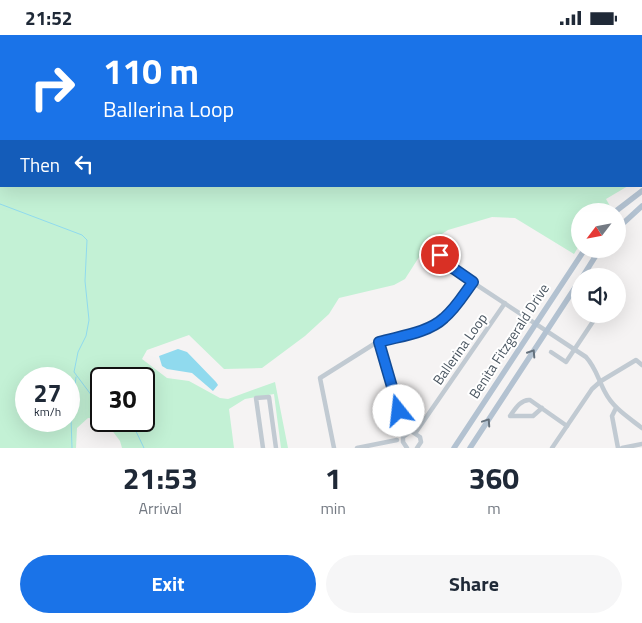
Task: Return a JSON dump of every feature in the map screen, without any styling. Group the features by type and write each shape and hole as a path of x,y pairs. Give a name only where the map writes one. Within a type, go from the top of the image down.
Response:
{"main road":[{"path":"626,203 642,191"},
{"path":"626,221 642,206"},
{"name":"Benita Fitzgerald Drive","path":"454,448 579,258"},
{"name":"Benita Fitzgerald Drive","path":"470,448 571,294"}],"street":[{"path":"440,255 447,264 473,282 575,348 591,363 605,393 616,408 642,428"},
{"name":"Ballerina Loop","path":"334,448 320,378 379,342 425,329 441,321 454,308 473,282"},
{"name":"Ballerina Loop","path":"416,433 505,303"},
{"path":"551,352 566,362 592,323"},
{"path":"379,342 407,433"},
{"path":"552,448 589,393 601,381 636,360 642,365"},
{"path":"263,448 256,398 269,397 276,448"},
{"path":"542,408 533,416 510,416 525,400 530,400 542,408 567,425"},
{"path":"616,408 612,416 618,448"},
{"path":"407,433 416,433 421,439 420,447"},
{"path":"407,433 403,439 407,448"},
{"path":"357,448 397,440"},
{"path":"622,448 642,444"}],"green space":[{"path":"0,187 626,187 606,199 608,203 571,203 571,252 515,218 492,217 448,230 428,243 405,279 394,285 339,298 329,314 305,336 262,368 224,369 189,335 147,350 142,359 153,367 90,367 90,418 80,425 80,367 15,367 15,432 77,432 76,448 0,448"},
{"path":"155,369 167,378 189,381 220,398 228,399 275,382 288,448 281,448 274,394 245,399 229,409 234,448 122,448 120,441 113,432 155,432"}],"water":[{"path":"178,349 187,352 216,382 218,385 213,391 192,373 167,369 162,366 159,356"}],"waterway":[{"path":"0,204 82,235 87,240 85,281 89,320 86,336 78,352 74,372 90,393"},
{"path":"71,432 72,448"},
{"path":"136,432 144,448"}],"route":[{"path":"399,411 379,342 425,329 441,321 454,308 473,282 451,268 440,255"}]}
